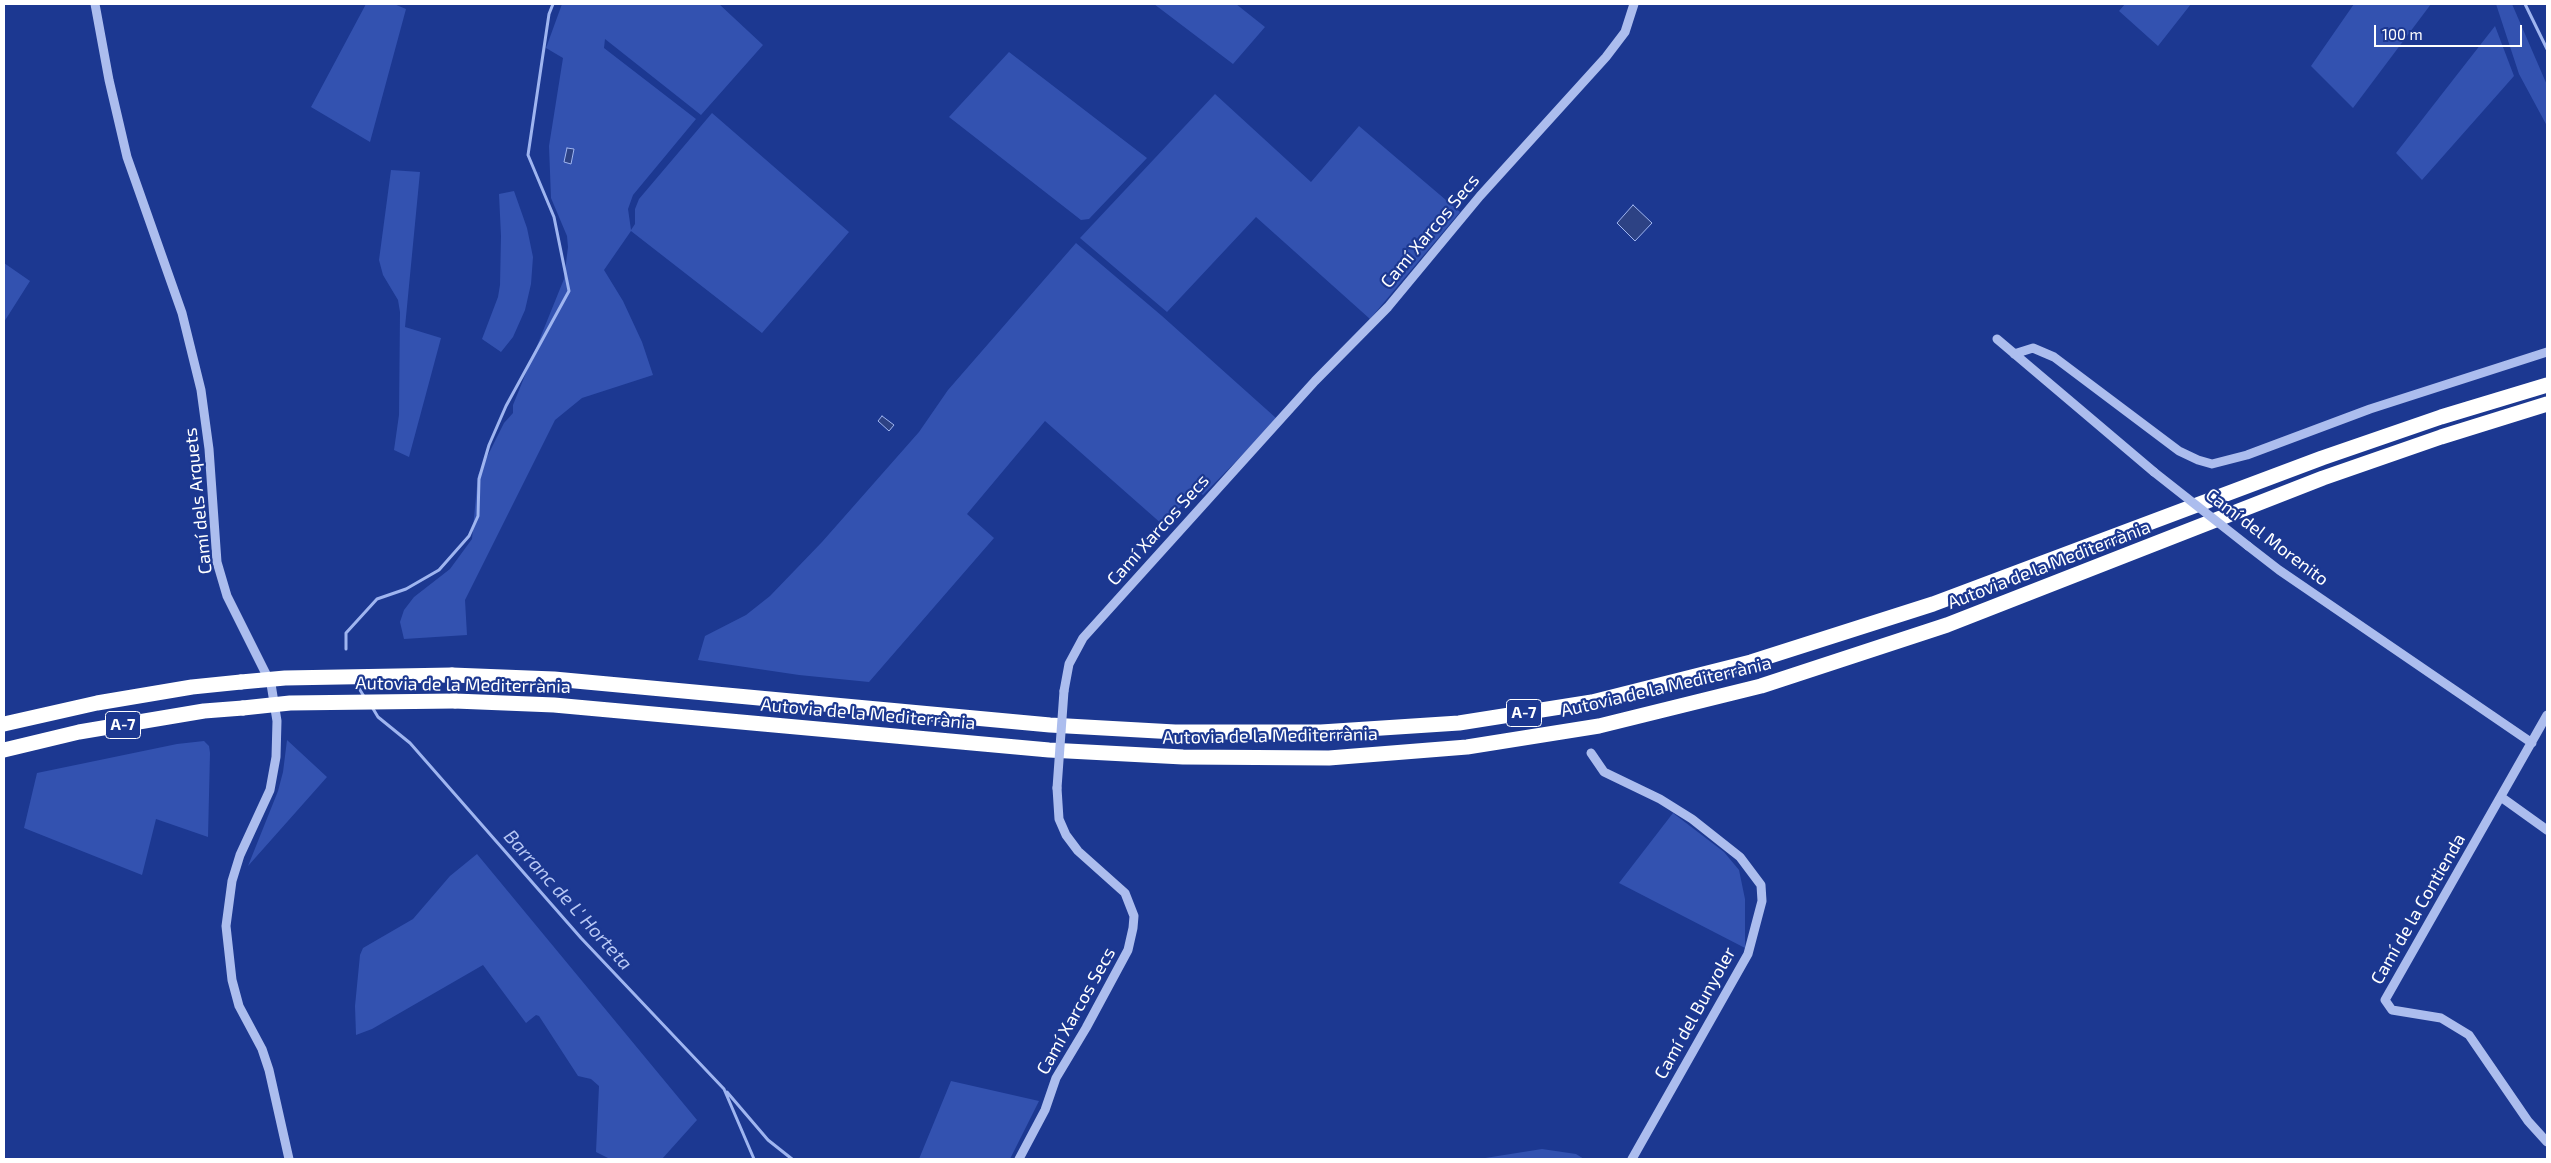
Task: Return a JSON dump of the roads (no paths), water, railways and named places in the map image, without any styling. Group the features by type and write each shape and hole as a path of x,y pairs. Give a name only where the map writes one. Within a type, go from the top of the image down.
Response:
{"highway":[{"name":"Autovia de la Mediterrània","path":"4,724 97,703 192,687 294,677 452,675 554,679 1050,725 1175,732 1321,732 1459,723 1592,702 1751,662 1933,604 2423,423 2547,384"},
{"name":"Autovia de la Mediterrània","path":"4,750 79,732 204,711 290,703 455,701 554,705 1049,750 1183,757 1329,758 1467,747 1599,726 1761,686 1947,625 2323,478 2441,437 2547,404"}],"street":[{"name":"Camí dels Arquets","path":"96,4 109,80 127,157 182,313 201,390 209,449 217,562 227,596 271,684 277,720 276,756 270,790 240,855 232,881 226,926 232,980 239,1006 262,1049 269,1070 290,1159"},
{"name":"Camí Xarcos Secs","path":"1019,1159 1044,1110 1056,1078 1125,957 1133,928 1134,916 1125,893 1078,851 1066,835 1059,819 1057,788 1064,691 1069,664 1083,638 1315,381 1388,307 1480,196 1606,57 1625,32 1634,4"},
{"name":"Camí del Morenito","path":"1997,339 2154,472 2279,570 2532,742"},
{"path":"2014,354 2032,348 2054,357 2097,392 2179,451 2212,464 2247,455 2370,409 2547,352"},
{"name":"Camí de la Contienda","path":"2547,715 2385,1000 2392,1010 2440,1018 2469,1035 2528,1121 2547,1142"},
{"name":"Camí del Bunyoler","path":"1591,753 1604,772 1660,799 1692,819 1740,857 1761,884 1762,901 1748,954 1632,1159"},
{"path":"2501,797 2547,830"}],"waterway":[{"path":"346,649 346,633 377,599 406,589 439,570 469,536 478,516 479,479 489,445 506,406 569,291 554,217 528,155 549,14 553,4"},
{"path":"2525,4 2547,49"},
{"name":"Barranc de L' Horteta","path":"355,682 365,698"},
{"name":"Barranc de L' Horteta","path":"372,707 378,717 410,743 581,938 724,1089 754,1159"},
{"path":"727,1092 768,1140 792,1159"}]}
